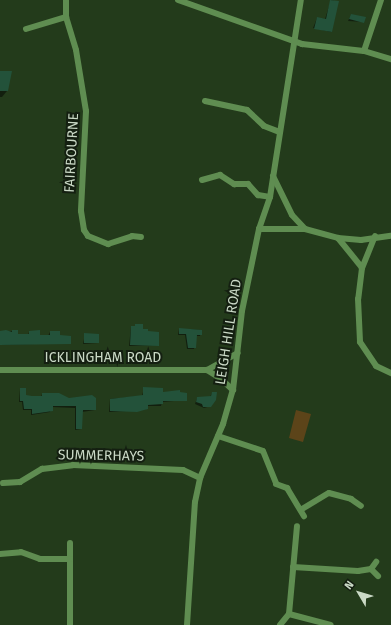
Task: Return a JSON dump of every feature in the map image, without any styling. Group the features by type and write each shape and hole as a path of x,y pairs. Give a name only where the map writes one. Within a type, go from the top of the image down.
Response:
{"street":[{"name":"FAIRBOURNE","path":"66,0 66,17 82,76 86,111 81,211 84,230 88,236 108,244 132,236 141,237"},
{"path":"178,0 293,41 313,46 364,51 391,59"},
{"name":"LEIGH HILL ROAD","path":"187,625 195,502 200,478 218,436 233,390 242,311 259,229 270,197 272,174 301,0"},
{"path":"364,51 381,0"},
{"path":"26,29 66,17"},
{"path":"205,101 247,110 264,126 280,132"},
{"path":"272,174 292,215 305,229"},
{"path":"202,180 220,175 234,184 248,184 258,195 270,197"},
{"path":"259,229 305,229 338,238 361,240 374,236 391,236"},
{"path":"374,236 362,268 358,299 360,342 376,366 391,373"},
{"path":"338,238 362,268"},
{"name":"ICKLINGHAM ROAD","path":"0,370 207,370 238,353"},
{"path":"207,370 220,378 233,390"},
{"path":"218,436 263,451 276,484 287,488 302,509 304,516"},
{"name":"SUMMERHAYS","path":"3,483 20,482 42,469 74,465 183,470 200,478"},
{"path":"302,509 329,492 351,499 361,506"},
{"path":"280,625 289,614 297,526"},
{"path":"70,542 70,625"},
{"path":"0,554 21,552 40,559 70,559"},
{"path":"293,567 358,571 371,569 376,562"},
{"path":"371,569 378,576"},
{"path":"289,614 330,625"}],"shaded area":[{"path":"296,410 311,414 303,442 289,438"}],"building":[{"path":"330,0 339,1 332,32 314,29 317,17 326,19"},
{"path":"351,14 366,17 364,23 349,19"},
{"path":"0,71 12,71 8,91 0,91"},
{"path":"135,324 143,324 143,329 148,329 148,331 159,332 159,346 130,345 131,326 135,326"},
{"path":"179,328 202,330 202,335 197,335 196,348 188,348 186,334 179,334"},
{"path":"6,330 12,332 12,330 18,330 18,334 29,334 29,331 40,330 40,335 50,335 50,331 60,331 60,335 71,336 71,344 0,345 0,331"},
{"path":"84,333 99,334 99,343 84,343"},
{"path":"143,387 163,388 163,392 180,390 180,392 187,393 187,401 163,401 163,404 148,405 148,409 137,412 110,411 110,399 143,395"},
{"path":"20,388 26,388 26,395 32,396 42,396 42,393 59,393 69,398 92,395 96,398 96,410 83,410 82,429 76,429 76,406 53,406 53,411 32,414 32,409 24,409 23,401 20,401"},
{"path":"212,392 217,392 216,400 211,407 203,407 202,404 196,402 197,397 211,396"}]}
